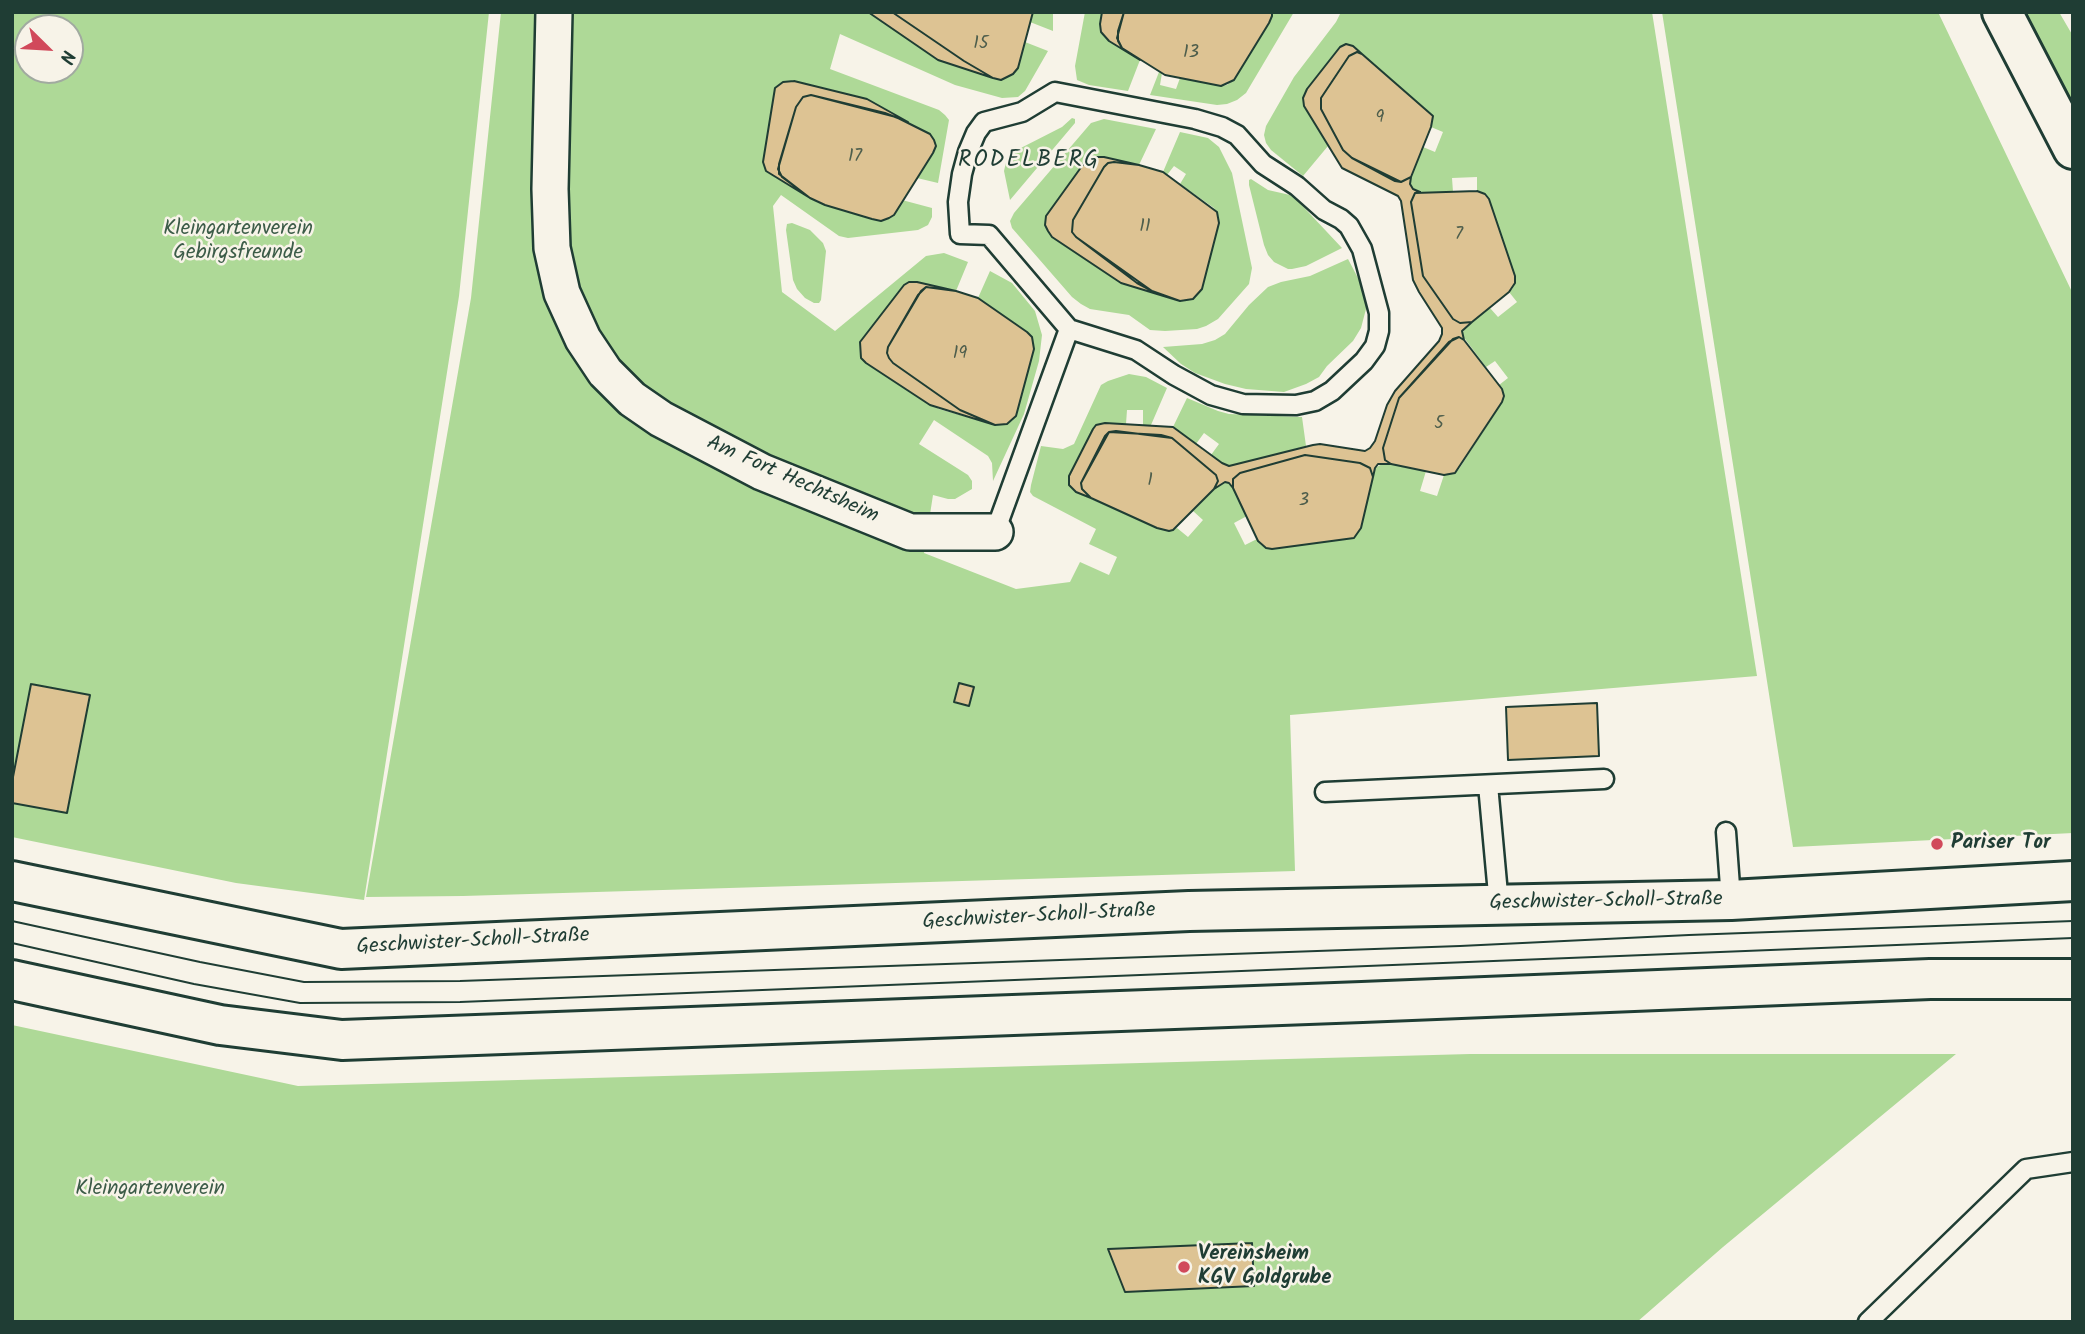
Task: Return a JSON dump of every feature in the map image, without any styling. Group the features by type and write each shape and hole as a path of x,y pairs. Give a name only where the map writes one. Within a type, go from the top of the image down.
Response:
{"main road":[{"path":"2002,12 2073,149"},
{"name":"Geschwister-Scholl-Straße","path":"12,881 341,949 1189,911 1731,900 2073,881"},
{"path":"12,980 220,1025 342,1040 1930,979 2073,979"}],"street":[{"name":"Am Fort Hechtsheim","path":"554,12 550,189 552,248 562,293 583,339 605,372 632,399 661,419 762,472 910,532 995,531"}],"lane":[{"path":"1055,92 1195,119 1222,127 1237,135 1264,164 1349,226 1362,249 1379,313 1379,331 1375,346 1364,361 1332,391 1315,401 1296,405 1243,404 1211,395 1136,350 1069,329 989,235 960,234 958,202 968,152 984,122 1022,112 1055,92"},
{"path":"995,531 1069,329"},
{"path":"1325,792 1604,779"},
{"path":"1488,785 1499,905"},
{"path":"1726,832 1731,900"},
{"path":"1868,1322 2026,1169 2073,1162"}],"green space":[{"name":"Kleingartenverein Gebirgsfreunde","path":"12,12 489,12 459,296 364,900 236,883 12,837"},
{"path":"501,12 868,12 938,60 1001,80 1018,68 1025,42 1048,51 1025,91 1018,97 1002,98 955,85 840,34 830,69 939,110 949,120 938,183 917,178 902,200 932,208 932,217 928,225 918,230 848,238 839,236 781,195 773,206 782,292 835,331 926,256 944,253 968,262 956,291 909,282 860,342 861,358 866,363 939,409 995,425 1007,424 1013,420 1034,343 1027,332 978,298 990,271 1012,283 1035,311 1042,335 1039,361 1024,414 993,481 992,463 988,456 934,420 919,444 968,475 972,481 972,489 955,499 933,495 924,553 1016,589 1070,582 1080,562 1109,575 1117,557 1089,544 1096,529 1030,492 1041,446 1063,449 1074,444 1101,385 1129,374 1146,377 1167,388 1151,425 1143,425 1143,410 1127,410 1126,424 1097,425 1069,476 1069,485 1076,492 1157,528 1169,531 1177,528 1188,537 1203,520 1193,511 1214,489 1225,482 1233,488 1247,516 1234,523 1245,545 1257,539 1261,545 1272,549 1354,538 1361,528 1375,468 1384,463 1426,471 1420,491 1437,496 1444,475 1455,473 1459,469 1502,402 1504,396 1499,385 1508,378 1495,361 1486,367 1462,335 1465,327 1490,308 1498,317 1517,302 1509,292 1513,288 1515,276 1489,199 1477,191 1477,177 1452,178 1453,192 1420,192 1413,189 1410,184 1411,177 1423,147 1435,152 1443,132 1431,127 1433,117 1429,112 1352,46 1346,44 1340,47 1303,97 1304,106 1328,146 1303,176 1271,150 1264,135 1266,126 1294,77 1341,12 1652,12 1757,676 1290,715 1295,871 366,897 471,298"},
{"path":"1033,12 1053,12 1053,31 1030,22"},
{"path":"1085,12 1102,12 1101,32 1109,41 1140,60 1128,91 1089,85 1077,80 1075,66"},
{"path":"1272,12 1294,12 1246,93 1237,100 1217,105 1150,95 1159,72 1162,73 1160,85 1176,89 1180,78 1227,85 1234,80 1269,23"},
{"path":"1662,12 1938,12 2073,294 2073,833 1793,847"},
{"path":"2022,12 2059,12 2073,36 2073,104"},
{"path":"1072,118 1075,123 1010,200 1004,171 1007,158 1013,152 1062,127"},
{"path":"1104,119 1156,129 1139,165 1088,160 1046,216 1045,225 1052,237 1121,283 1180,301 1193,299 1202,288 1219,218 1214,208 1180,184 1186,174 1174,166 1167,175 1163,172 1180,132 1208,138 1219,147 1232,173 1252,268 1249,284 1218,319 1206,326 1197,329 1150,330 1129,315 1090,309 1072,297 1012,228 1010,221 1014,213 1091,123"},
{"path":"1251,179 1268,190 1296,199 1342,248 1306,266 1292,269 1274,262 1264,245 1249,185"},
{"path":"792,223 810,230 823,243 826,251 819,303 805,298 793,280 786,230 787,224"},
{"path":"1348,259 1367,295 1361,328 1353,341 1319,377 1306,384 1284,392 1246,389 1225,384 1195,373 1163,347 1202,344 1215,340 1225,334 1268,287 1310,276"},
{"path":"1187,398 1229,414 1302,417 1306,446 1229,466 1211,455 1219,444 1204,433 1196,444 1173,427"},
{"name":"Kleingartenverein","path":"12,1025 298,1086 1470,1054 1956,1054 1723,1247 1637,1322 12,1322"}],"building":[{"path":"868,12 892,12 993,78 938,60"},
{"path":"892,12 1033,12 1018,68 1001,80 964,61"},
{"path":"1102,12 1124,12 1118,41 1122,48 1140,60 1109,41 1101,32"},
{"path":"1124,12 1272,12 1272,16 1234,80 1221,86 1165,75 1122,48 1117,38"},
{"path":"1346,44 1362,54 1357,52 1349,56 1321,98 1321,109 1343,150 1352,158 1395,181 1401,182 1411,177 1410,184 1413,189 1420,192 1415,193 1411,202 1423,276 1453,319 1460,323 1472,322 1462,331 1464,340 1459,337 1453,339 1399,398 1383,448 1385,460 1391,464 1378,464 1373,477 1370,468 1360,463 1305,455 1240,473 1233,479 1233,488 1225,482 1214,489 1218,481 1216,475 1172,438 1109,432 1081,483 1082,489 1091,498 1076,492 1069,485 1069,476 1093,429 1096,425 1105,423 1173,427 1229,466 1320,444 1365,451 1375,441 1387,405 1395,391 1439,341 1442,328 1413,280 1401,201 1398,196 1342,168 1304,106 1303,98 1307,89 1340,47"},
{"path":"1357,52 1433,116 1411,177 1401,182 1352,158 1343,150 1321,109 1321,98 1349,56"},
{"path":"794,81 867,99 908,122 885,113 811,95 803,97 796,107 778,169 782,177 810,198 766,171 763,162 775,88 783,82"},
{"path":"811,95 896,117 930,134 936,146 933,153 894,215 881,221 825,205 810,198 779,174 779,164 796,107 803,97"},
{"path":"1096,157 1139,165 1114,162 1104,167 1073,220 1072,232 1137,283 1180,301 1121,283 1052,237 1048,231 1045,225 1046,216 1082,166 1088,159"},
{"path":"1114,162 1163,172 1217,212 1219,223 1202,289 1193,299 1180,301 1152,291 1072,232 1073,220 1104,167"},
{"path":"1477,191 1489,199 1515,283 1509,292 1472,322 1460,323 1453,319 1423,276 1411,202 1415,193"},
{"path":"909,282 956,291 926,287 921,291 888,347 889,358 960,410 995,425 930,405 861,358 860,342"},
{"path":"926,287 956,291 978,298 1032,337 1034,349 1016,416 1007,424 995,425 960,410 889,358 888,347 918,295"},
{"path":"1459,337 1502,389 1502,402 1455,473 1444,475 1391,464 1385,460 1383,448 1399,398 1449,342"},
{"path":"1116,431 1172,438 1216,475 1218,481 1214,489 1173,530 1157,528 1091,498 1082,489 1081,483 1105,436"},
{"path":"1305,455 1360,463 1370,468 1373,477 1361,528 1354,538 1266,548 1258,541 1233,488 1233,479 1240,473"},
{"path":"959,683 974,687 969,706 954,702"},
{"path":"31,684 90,695 67,813 12,803 12,782"},
{"path":"1597,703 1599,756 1508,760 1506,707"},
{"name":"Vereinsheim KGV Goldgrube","path":"1252,1243 1254,1286 1125,1292 1108,1249"}],"tram line":[{"path":"12,921 304,982 460,981 1460,946 2073,921"},
{"path":"12,943 194,984 300,1003 460,1002 2073,938"}],"place":[{"name":"Pariser Tor","path":"1937,844"},
{"name":"Vereinsheim KGV Goldgrube","path":"1184,1267"}],"district":[{"name":"RODELBERG","path":"1029,162"}]}
